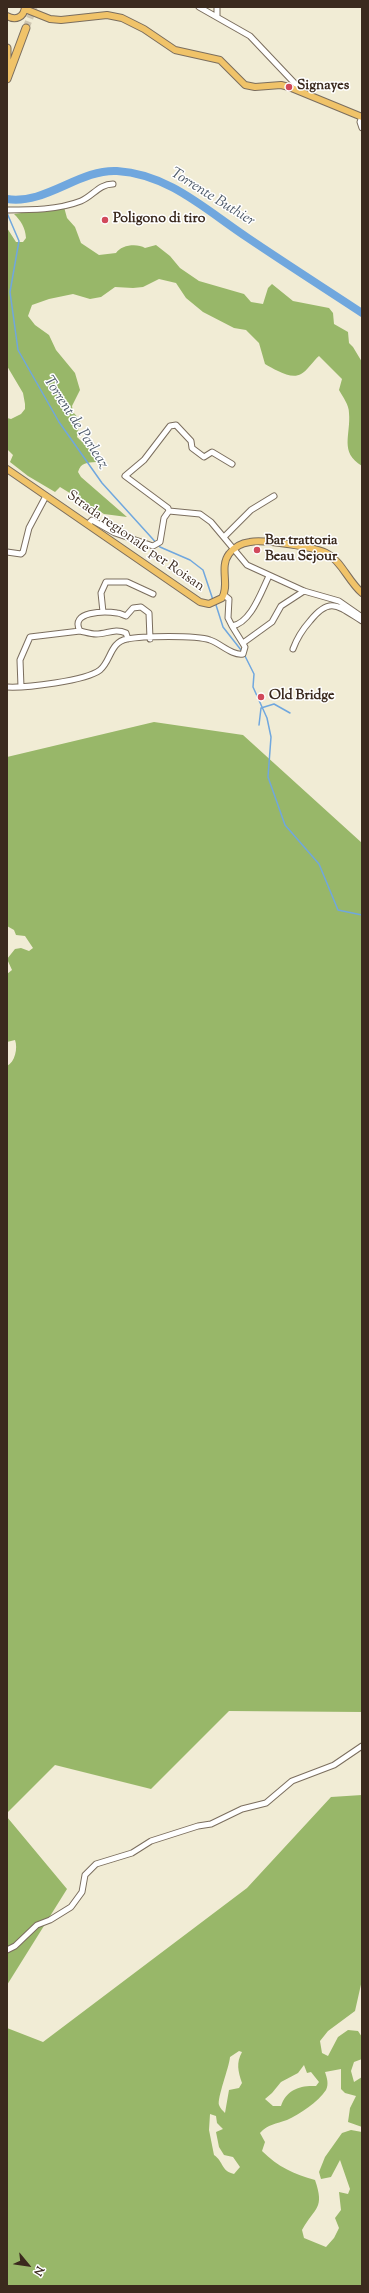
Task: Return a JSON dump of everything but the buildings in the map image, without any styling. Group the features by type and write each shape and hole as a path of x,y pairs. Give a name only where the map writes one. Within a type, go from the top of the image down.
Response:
{"highway":[{"path":"7,79 26,28"},
{"path":"7,48 7,63"}],"main road":[{"path":"21,16 25,8 41,16"},
{"path":"7,16 13,19 21,16 41,16 61,20 107,14 122,18 144,29 175,50 220,60 245,85 255,87 281,85 302,91 362,117"},
{"name":"Strada regionale per Roisan","path":"7,469 200,602 214,603 224,595 225,561 234,548"},
{"path":"234,548 247,542 258,541 323,551 334,558 353,585 362,593"}],"street":[{"path":"199,7 217,15 250,36 302,91"},
{"path":"217,7 217,15"},
{"path":"362,117 360,124 362,128"},
{"path":"7,210 49,208 81,201 106,184 113,184"},
{"path":"232,464 212,452 204,457 192,448 192,441 176,425 170,426 144,460 125,476 168,508 169,511 200,514 211,522 248,565 304,591 340,600 362,617"},
{"path":"7,552 21,554 23,552 29,528 46,496"},
{"path":"224,537 251,510 274,496"},
{"path":"88,524 92,520 115,533 158,544 164,518 169,511"},
{"path":"232,626 240,623 247,616 269,576"},
{"path":"104,612 101,593 106,582 127,582 153,594"},
{"path":"243,643 272,622 281,606 304,591"},
{"path":"7,687 18,687 75,679 95,673 103,666 116,644 128,639 202,638 210,640 240,654 246,650 228,618 229,599 224,595"},
{"path":"293,649 302,629 317,611 325,606 334,606 362,621"},
{"path":"80,631 77,625 83,615 104,612 117,613 126,616 133,608 141,607 149,613 150,639"},
{"path":"18,687 22,650 30,637 80,631 96,634 119,631 126,633 128,639"},
{"path":"7,1950 15,1946 37,1925 50,1920 72,1907 82,1892 85,1875 96,1864 132,1853 151,1841 198,1826 211,1824 242,1809 266,1803 292,1781 334,1765 362,1746"}],"green space":[{"path":"64,207 67,218 75,227 81,243 99,255 116,253 122,248 134,245 145,248 156,245 170,256 180,268 199,281 244,294 251,302 263,304 268,288 272,284 293,301 329,308 333,313 334,324 348,332 349,343 362,362 362,466 355,461 348,449 349,410 346,401 339,390 342,379 319,356 301,374 292,376 278,371 265,364 259,343 246,330 234,328 203,312 186,298 176,283 159,279 143,287 115,287 101,297 90,299 73,294 49,299 32,305 28,316 35,325 49,335 56,350 75,373 80,390 72,406 73,412 80,420 77,437 97,456 96,462 87,463 81,466 78,472 81,477 127,517 104,514 60,487 55,492 28,476 10,462 13,455 7,449 7,418 11,419 21,414 25,409 25,404 23,393 7,366 7,228 16,242 23,242 26,238 24,227 14,214"},
{"path":"154,722 243,735 362,843 362,1712 229,1711 151,1789 55,1765 7,1813 7,1066 14,1058 16,1043 15,1040 7,1042 7,974 12,970 7,959 15,949 21,948 29,951 33,948 25,936 16,935 14,930 7,926 7,757"},
{"path":"362,1795 362,1980 355,2011 328,2031 320,2041 322,2053 328,2056 338,2037 348,2030 358,2031 362,2037 362,2059 354,2062 351,2071 354,2082 362,2077 362,2127 348,2122 350,2108 356,2096 345,2093 341,2089 341,2069 325,2072 327,2088 314,2103 287,2120 269,2126 260,2133 265,2142 262,2151 268,2157 287,2169 315,2180 319,2202 302,2230 304,2238 326,2247 334,2238 339,2228 335,2218 341,2210 339,2192 348,2194 350,2189 340,2160 331,2177 321,2179 319,2172 325,2157 342,2133 351,2130 362,2132 362,2286 7,2286 7,2028 43,2042 247,1888 331,1797","holes":["239,2051 242,2052 238,2067 242,2083 239,2088 229,2090 225,2113 219,2105 220,2096 230,2057","304,2065 307,2073 311,2072 319,2082 316,2086 304,2086 290,2092 286,2096 281,2106 273,2106 265,2099 281,2082 298,2073","210,2114 216,2116 217,2123 223,2129 216,2132 219,2147 224,2155 233,2157 240,2167 234,2174 227,2171 220,2160 214,2155 209,2130"]},
{"path":"7,1817 67,1889 7,1985"}],"waterway":[{"name":"Torrente Buthier","path":"7,199 35,197 89,175 103,172 117,171 154,179 187,196 362,313"},
{"name":"Torrent de Parleaz","path":"7,213 19,241 10,292 18,350 59,422 102,483 160,547 190,560 203,570 213,600"},
{"name":"Torrent de Parleaz","path":"216,605 223,627 241,650"},
{"name":"Torrent de Parleaz","path":"245,656 254,674 253,687 267,718 271,737 268,777 285,825 319,864 338,910 362,915"},
{"path":"259,725 261,708 274,704 290,713"}],"tunnel":[{"path":"26,28 34,7"}],"place":[{"name":"Signayes","path":"289,87"},
{"name":"Poligono di tiro","path":"105,220"},
{"name":"Bar trattoria Beau Sejour","path":"257,550"},
{"name":"Old Bridge","path":"261,697"}]}
